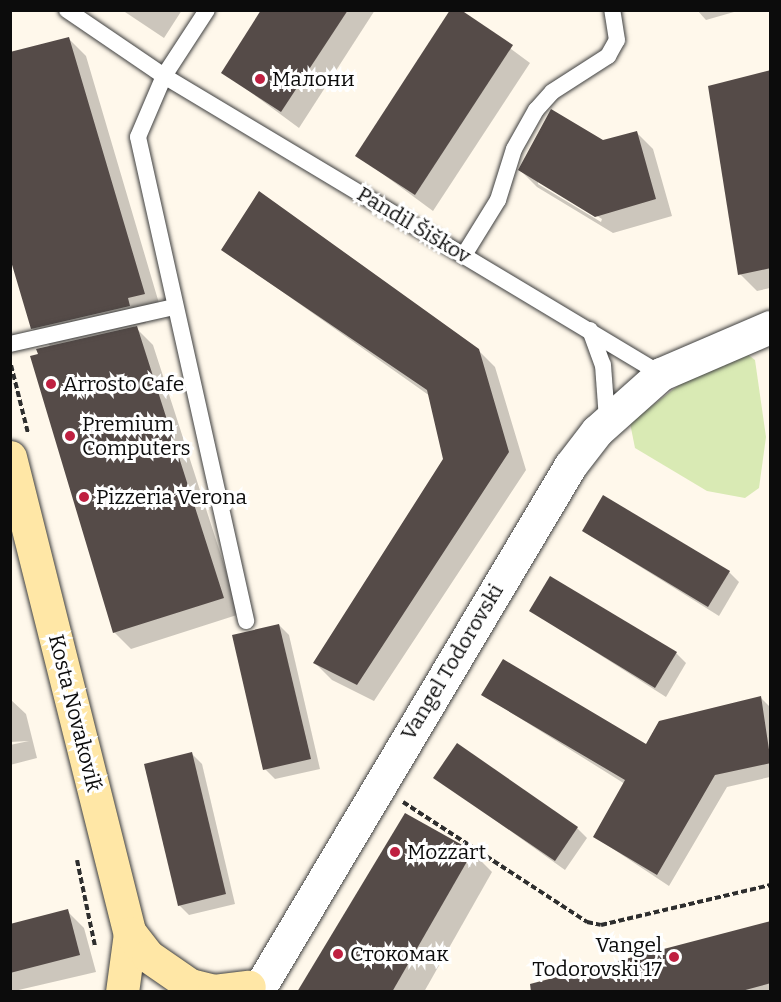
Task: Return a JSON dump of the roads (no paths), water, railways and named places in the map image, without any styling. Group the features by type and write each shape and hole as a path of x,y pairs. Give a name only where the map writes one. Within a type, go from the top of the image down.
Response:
{"street":[{"path":"661,374 771,327"},
{"name":"Vangel Todorovski","path":"254,985 570,466 607,422 661,374"},
{"name":"Kosta Novakoviḱ","path":"10,457 130,933 130,984"},
{"path":"130,933 164,970 190,985 214,991 254,985"}],"lane":[{"name":"Pandil Šiškov","path":"67,10 164,75 661,374"},
{"path":"207,10 164,75 138,137 174,307 246,621"},
{"path":"464,255 498,200 514,149 536,110 552,92 608,56 617,40 612,10"},
{"path":"10,344 174,307"},
{"path":"590,330 603,366 607,422"}],"place":[{"name":"Малони","path":"260,79"},
{"name":"Arrosto Cafe","path":"51,384"},
{"name":"Premium Computers","path":"70,436"},
{"name":"Pizzeria Verona","path":"84,497"},
{"name":"Mozzart","path":"395,852"},
{"name":"Стокомак","path":"338,954"},
{"name":"Vangel Todorovski 17","path":"674,957"}]}
